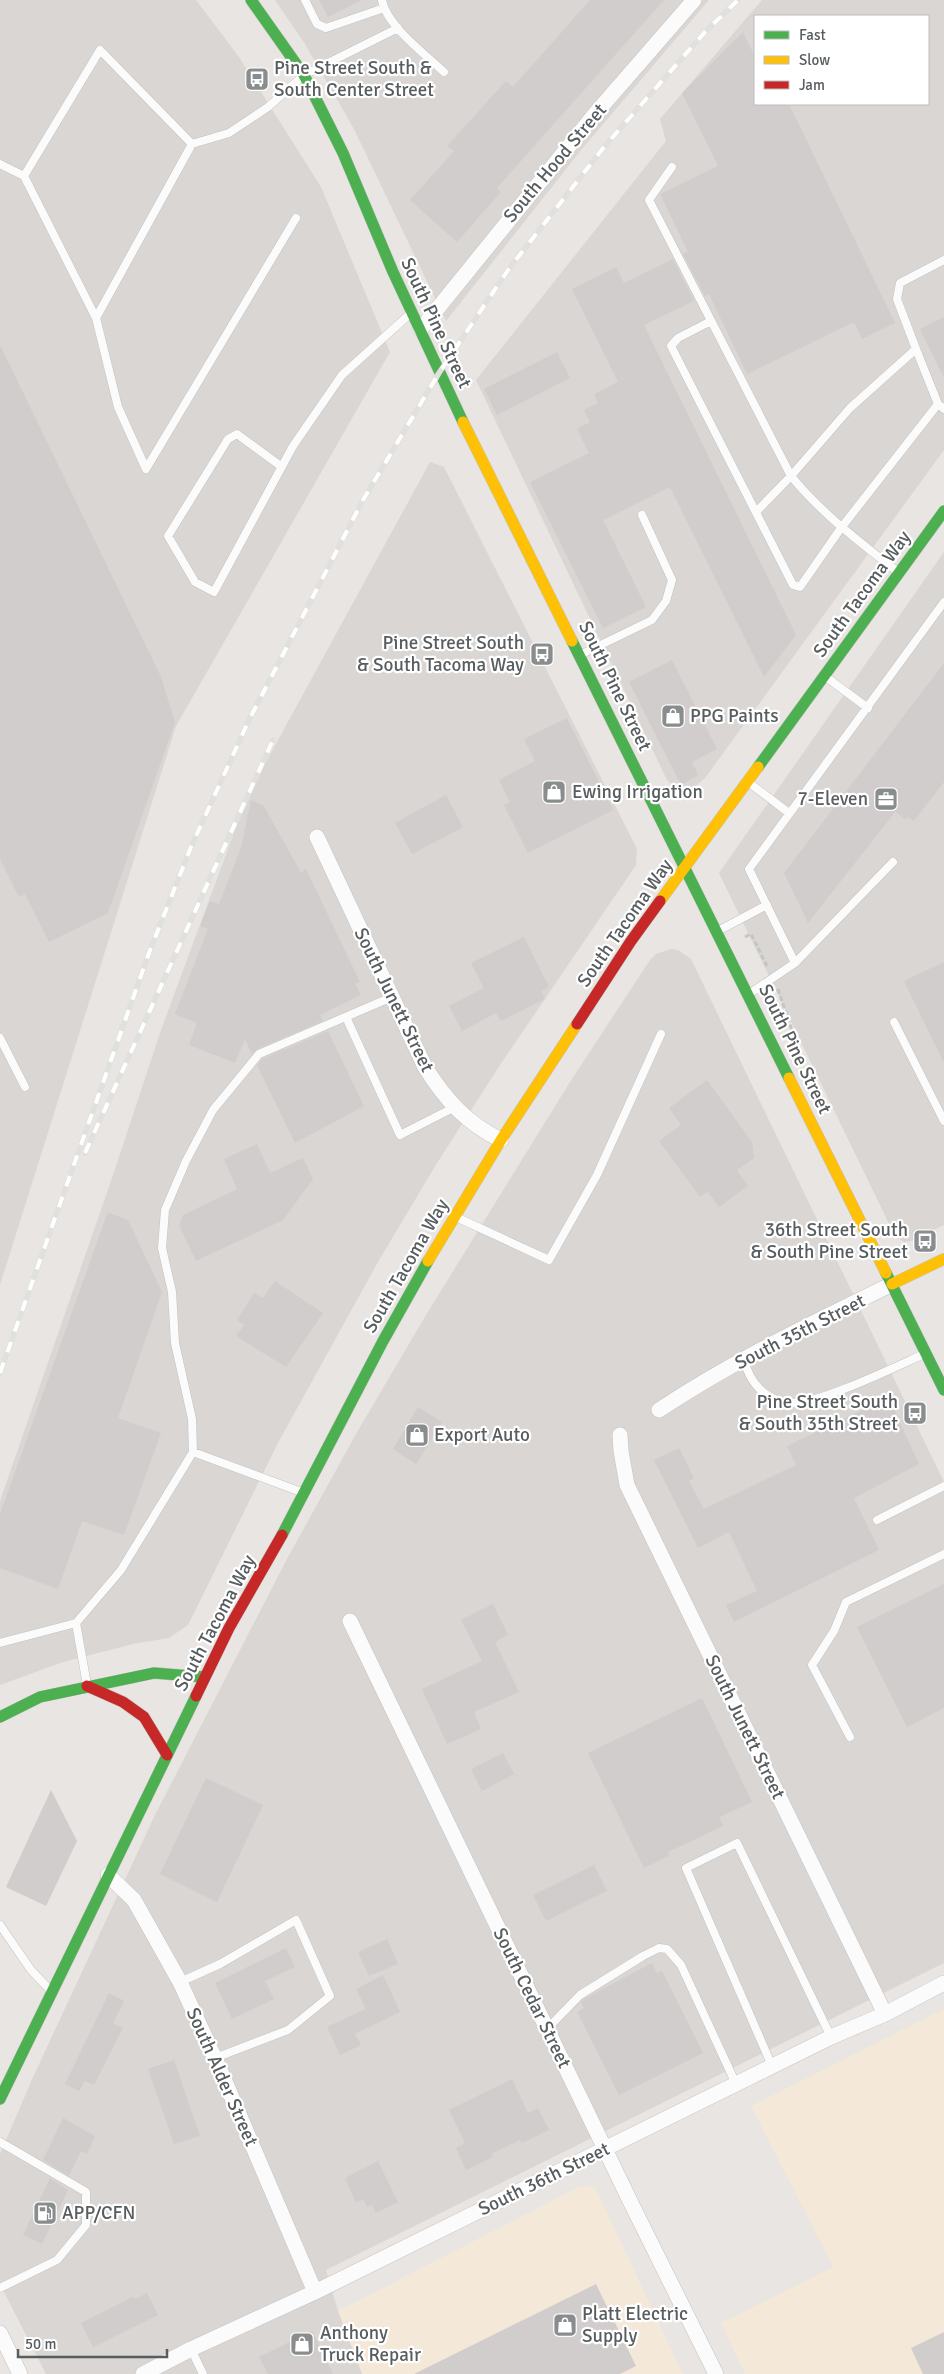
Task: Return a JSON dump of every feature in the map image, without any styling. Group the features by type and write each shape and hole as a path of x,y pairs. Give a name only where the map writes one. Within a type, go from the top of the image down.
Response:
{"main road":[{"name":"South Pine Street","path":"251,0 304,75 343,153 393,272 421,329 439,373 686,867 944,1390"},
{"name":"South Tacoma Way","path":"0,2099 204,1677 304,1493 383,1341 454,1216 501,1140 631,941 899,572 935,530 944,510"},
{"name":"South 35th Street","path":"892,1284 944,1259"},
{"path":"0,1717 40,1697 154,1672 204,1677"},
{"path":"87,1686 123,1702 144,1717 167,1755"}],"street":[{"name":"South Hood Street","path":"421,329 595,114 694,0"},
{"name":"South Junett Street","path":"317,837 425,1067 468,1121 501,1140"},
{"name":"South 35th Street","path":"659,1410 687,1391 744,1360 892,1284"},
{"name":"South Junett Street","path":"620,1435 627,1485 885,2014"},
{"name":"South Cedar Street","path":"350,1621 716,2374"},
{"name":"South Alder Street","path":"108,1875 134,1900 180,1982 215,2058 315,2292"},
{"name":"South 36th Street","path":"144,2374 191,2348 315,2292 831,2037 885,2014 944,1983"},
{"path":"0,2333 20,2374"}],"lane":[{"path":"305,0 317,24 326,28 383,4 398,28 444,72"},
{"path":"96,318 192,144 228,133 268,107 304,75 398,28"},
{"path":"24,176 100,50 192,144"},
{"path":"0,164 24,176 96,318 118,407 146,469 296,218"},
{"path":"672,166 649,200 791,476 809,498 841,528 899,572"},
{"path":"711,321 678,338 671,346 793,585 800,588 841,528 941,407 897,299 900,283 944,260"},
{"path":"282,467 237,434 228,439 168,536 195,582 214,592 282,467 293,446 342,375 412,311"},
{"path":"756,512 791,476 850,408 916,349"},
{"path":"580,655 652,620 666,601 672,580 642,515"},
{"path":"795,963 749,869 944,602"},
{"path":"824,676 868,708"},
{"path":"748,782 789,813"},
{"path":"749,994 795,963 893,862"},
{"path":"717,931 767,905"},
{"path":"0,1643 76,1623 121,1570 193,1452 192,1419 175,1342 172,1292 162,1248 165,1210 186,1161 213,1110 259,1054 392,997"},
{"path":"346,1016 400,1135 455,1107"},
{"path":"894,1022 944,1121"},
{"path":"454,1216 549,1260 597,1175 661,1034"},
{"path":"0,1038 25,1087"},
{"path":"744,1360 748,1376 759,1390 792,1404 820,1397 926,1353"},
{"path":"193,1452 304,1493"},
{"path":"877,1520 944,1486"},
{"path":"850,1737 812,1665 834,1632 846,1602 944,1554"},
{"path":"76,1623 87,1686"},
{"path":"772,2066 686,1868 737,1843 831,2037"},
{"path":"180,1982 244,1951 296,1920 330,1996 288,2030 215,2058"},
{"path":"0,1924 31,1970 52,1992"},
{"path":"547,2029 580,1996 643,1956 659,1948 667,1949 681,1965 736,2084"},
{"path":"0,2142 86,2192 86,2225 57,2260 0,2288"},
{"path":"191,2348 203,2374"}],"path":[{"path":"745,937 751,934 773,978 792,1031"}],"shaded area":[{"path":"0,0 196,0 239,57 321,187 390,352 176,726 0,1285"},
{"path":"275,0 709,0 581,150 446,321 354,129 305,44"},
{"path":"762,0 944,0 944,450 705,778 693,788 686,790 672,785 667,780 476,380 666,141 660,119"},
{"path":"430,462 444,467 637,849 636,865 500,1065 437,1163 378,1262 279,1441 188,1625 169,1638 133,1644 63,1662 0,1685 0,1501 112,1178 161,1030 248,795"},
{"path":"944,552 944,1225 911,1241 904,1242 895,1236 719,873"},
{"path":"671,949 678,950 691,959 944,1482 944,1963 326,2270 338,2311 362,2374 46,2374 0,2284 0,2154 34,2075 155,1815 287,1559 356,1434 426,1315 570,1082 650,960 656,954"},
{"path":"944,2009 944,2374 745,2374 721,2323 833,2267 751,2106"},
{"path":"579,2187 595,2187 683,2374 362,2374 338,2311"}],"building":[{"path":"319,0 362,0 328,17"},
{"path":"590,0 664,0 497,188 501,192 457,242 410,200 454,151 447,146 506,81 513,87"},
{"path":"743,32 754,55 754,105 789,105 895,323 862,339 854,322 747,374 709,294 705,296 683,254 688,252 660,194 718,166 682,93"},
{"path":"673,259 694,301 644,325 796,635 764,677 670,487 603,520 646,607 603,628 530,482 589,453 577,429 590,422 584,410 598,403 594,394 618,382 572,289 616,267 624,283"},
{"path":"944,317 944,378 920,329"},
{"path":"0,345 161,677 175,722 108,913 49,942 25,894 19,897 0,859"},
{"path":"557,352 570,378 497,415 484,389"},
{"name":"PPG Paints","path":"672,660 717,749 692,762 698,775 681,785 629,682"},
{"name":"7-Eleven","path":"944,663 944,782 914,821 908,817 906,820 895,812 808,923 784,873"},
{"name":"Ewing Irrigation","path":"567,718 613,810 528,853 504,805 510,802 499,780 535,761 524,739"},
{"path":"446,795 463,827 412,854 395,823"},
{"path":"251,800 264,806 301,873 306,869 360,982 355,984 361,995 320,1015 323,1021 257,1049 252,1054 245,1039 235,1063 189,1045 197,1023 175,1014 208,929 200,926 210,901 219,904 241,848"},
{"path":"524,937 549,987 541,991 545,999 501,1021 496,1013 462,1031 449,1006 484,988 471,963"},
{"path":"944,962 944,1063 904,981"},
{"path":"328,1031 364,1106 295,1143 257,1065 262,1059"},
{"path":"707,1080 752,1142 754,1158 737,1170 748,1186 719,1207 708,1192 700,1197 659,1141 681,1125 669,1108"},
{"path":"257,1144 270,1173 303,1158 313,1179 283,1220 196,1261 179,1225 183,1215 237,1189 224,1159"},
{"path":"109,1213 128,1220 162,1292 118,1418 161,1433 124,1535 82,1521 58,1589 0,1568 0,1514"},
{"path":"275,1281 323,1313 286,1367 236,1336 244,1325 237,1320 254,1293 263,1298"},
{"path":"891,1396 898,1410 895,1412 919,1464 854,1498 879,1550 734,1622 726,1605 757,1591 729,1532 698,1548 654,1460 679,1448 694,1478 689,1481 704,1509 796,1465 787,1446"},
{"name":"Export Auto","path":"418,1407 442,1422 416,1464 393,1449"},
{"path":"944,1584 944,1708 907,1727 857,1627"},
{"path":"493,1604 508,1635 495,1642 519,1692 474,1712 481,1729 447,1744 422,1689 482,1661 461,1620"},
{"path":"702,1698 752,1802 719,1817 723,1826 668,1852 669,1856 644,1868 588,1753"},
{"path":"503,1753 514,1774 482,1791 471,1769"},
{"path":"206,1778 263,1805 217,1902 160,1874"},
{"path":"51,1790 77,1841 46,1906 6,1887"},
{"path":"594,1865 607,1891 546,1921 533,1895"},
{"path":"387,1939 398,1964 369,1976 358,1952"},
{"path":"286,1948 295,1967 265,1981 274,1999 232,2019 215,1983"},
{"path":"652,1963 657,1973 662,1971 703,2053 619,2095 577,2012 584,2008 581,2002 584,1999"},
{"path":"383,1975 400,2012 355,2034 361,2045 340,2055 327,2027 366,2009 356,1989"},
{"path":"109,1993 124,2001 113,2023 123,2028 94,2085 85,2081 79,2091 65,2084"},
{"path":"174,2060 200,2136 174,2144 148,2069"},
{"path":"512,2079 528,2113 538,2108 549,2130 522,2143 520,2140 491,2154 493,2157 466,2170 456,2148 465,2143 449,2110"},
{"path":"63,2118 95,2136 87,2154 81,2151 69,2176 43,2160"},
{"path":"378,2161 398,2202 376,2213 372,2205 367,2207 363,2199 356,2203 345,2178"},
{"name":"APP/CFN","path":"50,2178 68,2190 42,2244 23,2235"},
{"name":"Platt Electric Supply","path":"596,2284 636,2366 620,2374 414,2374"},
{"path":"147,2293 158,2315 93,2347 81,2323 133,2297 135,2299"},
{"name":"Anthony Truck Repair","path":"312,2331 333,2374 268,2374 259,2357"},
{"path":"944,2332 944,2374 923,2374 911,2348"}],"railway":[{"path":"0,1373 149,953 191,847 249,720 363,500 439,373 508,270 604,147 705,32 738,0"},
{"path":"85,1153 273,740"}],"traffic: fast":[{"path":"251,0 304,75 343,153 393,272 463,422"},
{"path":"758,767 944,511"},
{"path":"572,641 789,1078"},
{"path":"282,1535 383,1341 428,1261"},
{"path":"886,1273 944,1390"},
{"path":"0,1717 40,1697 154,1673 204,1677"},
{"path":"0,2099 196,1696"}],"traffic: slow":[{"path":"463,422 572,641"},
{"path":"660,901 758,767"},
{"path":"428,1261 501,1140 577,1024"},
{"path":"789,1078 886,1273"},
{"path":"892,1284 944,1259"}],"traffic: jam":[{"path":"577,1024 631,941 660,901"},
{"path":"196,1696 229,1628 282,1535"},
{"path":"87,1686 123,1702 144,1717 167,1755"}],"place":[{"name":"Pine Street South & South Center Street","path":"257,79"},
{"name":"Pine Street South & South Tacoma Way","path":"542,654"},
{"name":"PPG Paints","path":"673,716"},
{"name":"Ewing Irrigation","path":"554,792"},
{"name":"7-Eleven","path":"886,799"},
{"name":"36th Street South & South Pine Street","path":"925,1241"},
{"name":"Pine Street South & South 35th Street","path":"915,1413"},
{"name":"Export Auto","path":"417,1435"},
{"name":"APP/CFN","path":"45,2213"},
{"name":"Platt Electric Supply","path":"565,2325"},
{"name":"Anthony Truck Repair","path":"302,2344"}]}
